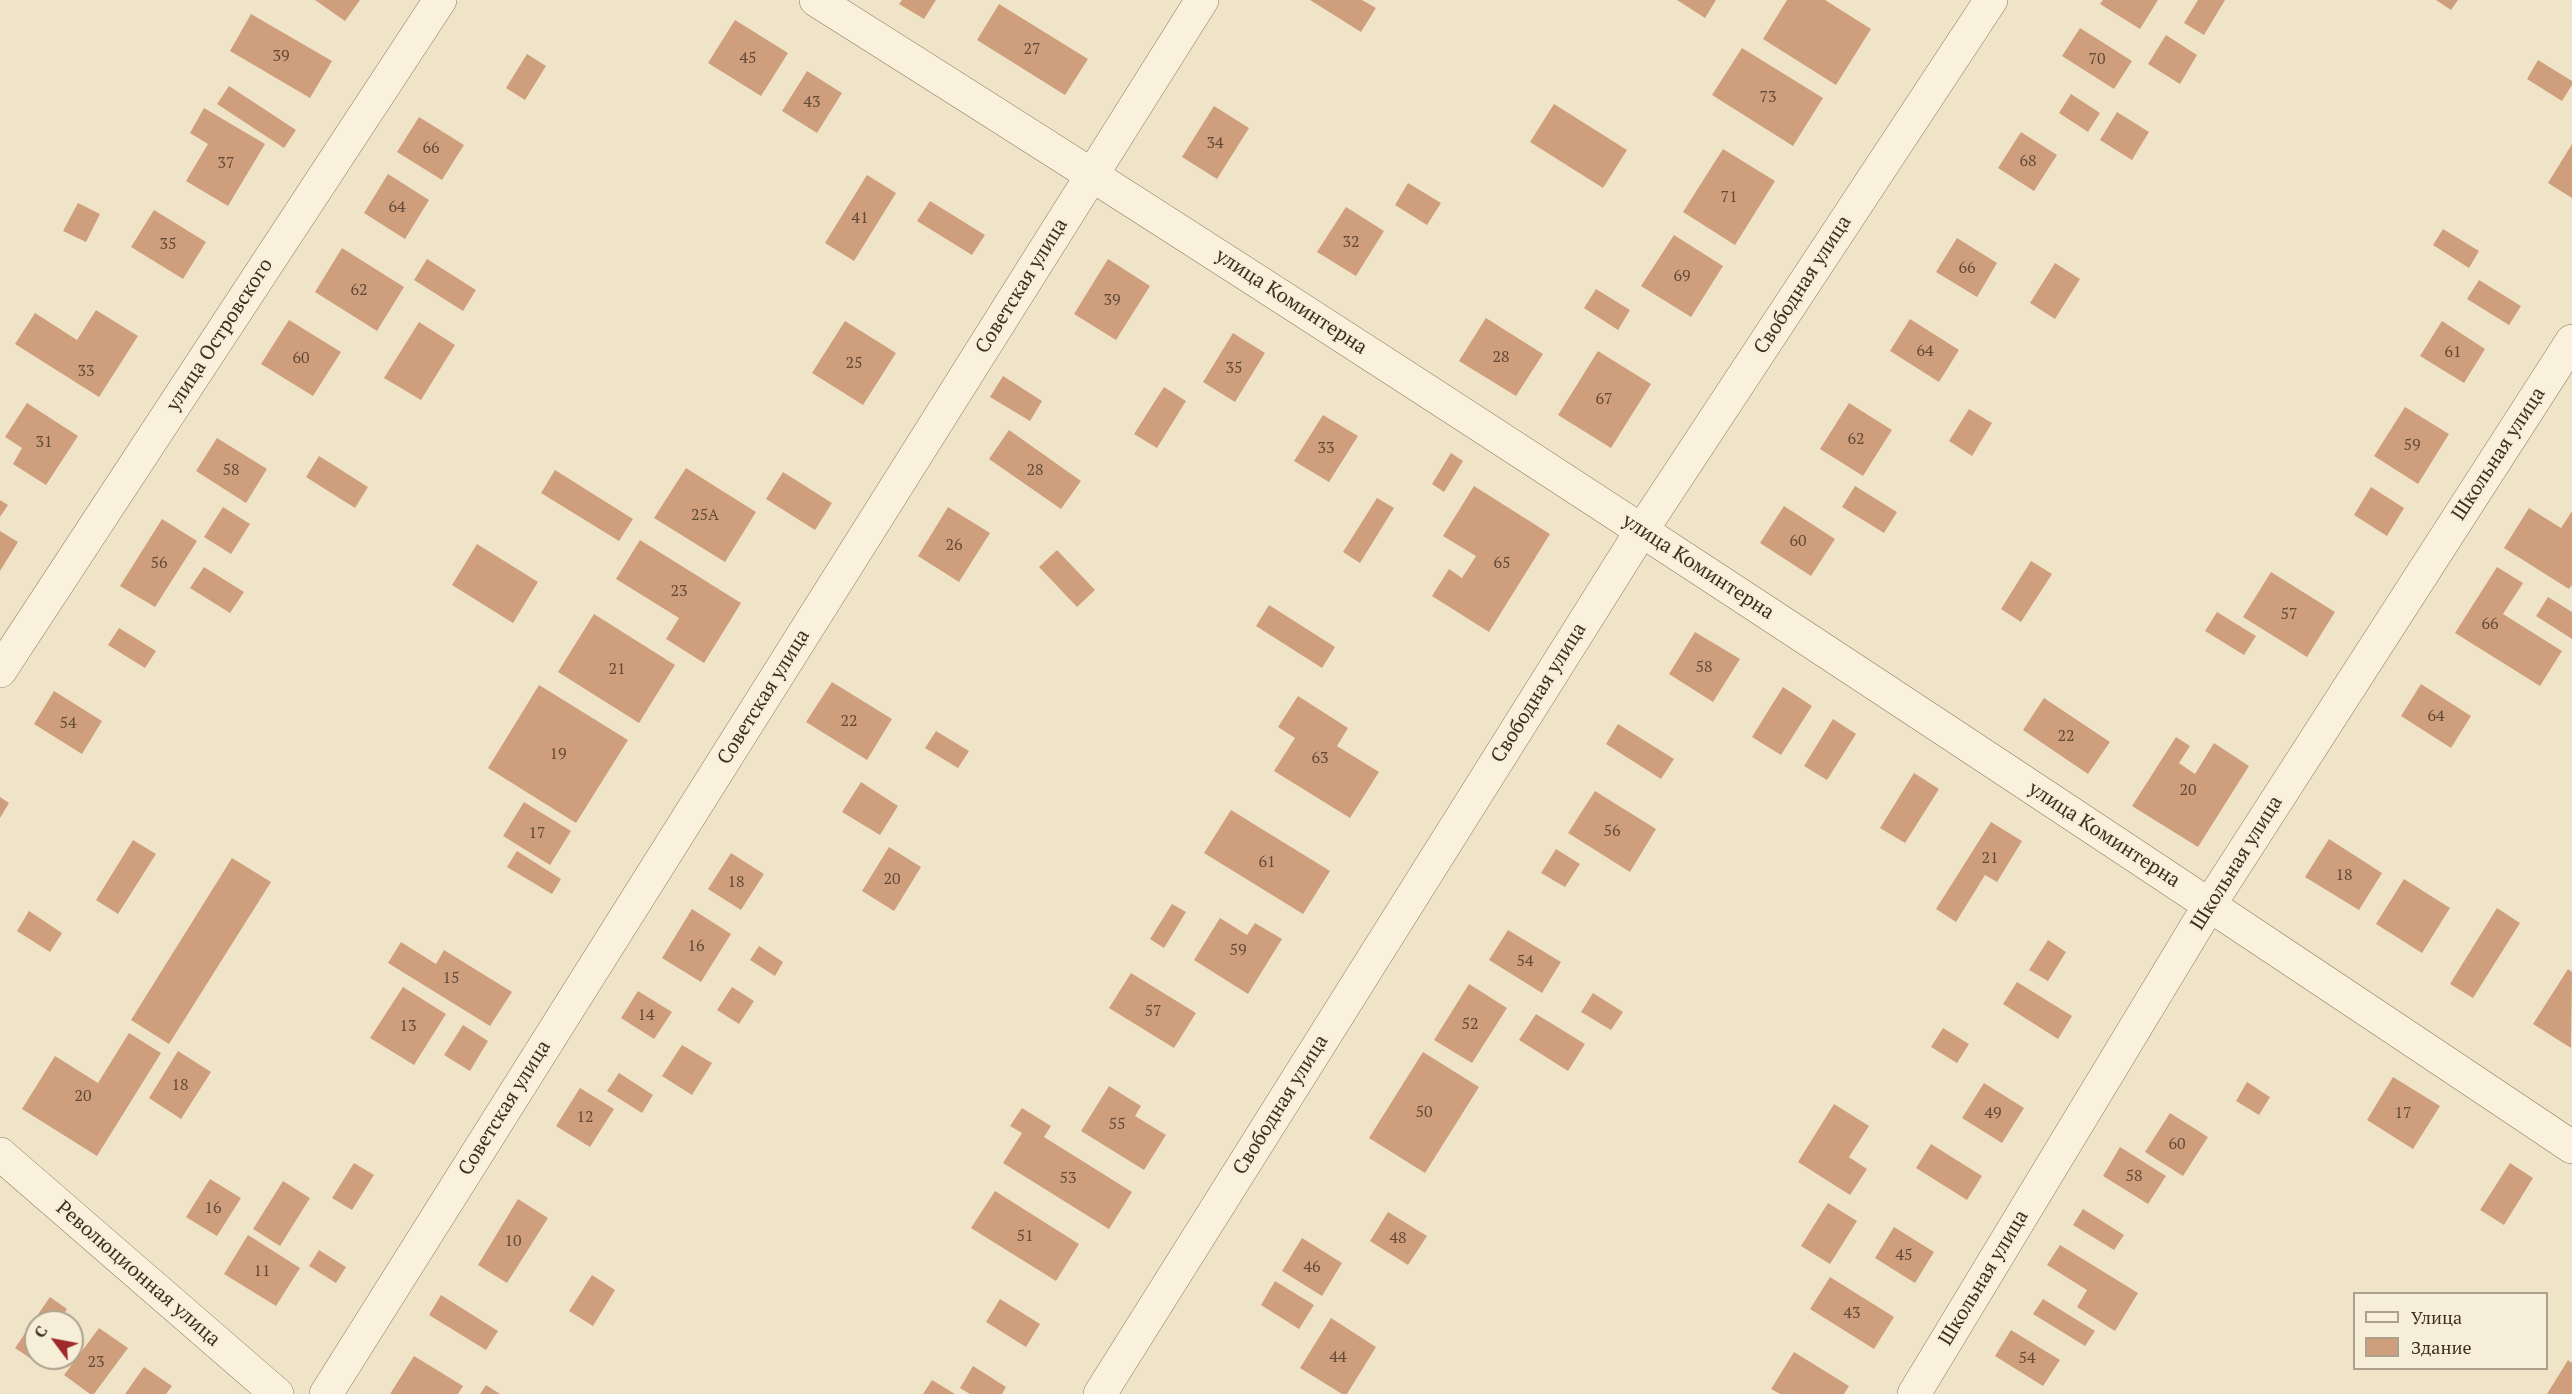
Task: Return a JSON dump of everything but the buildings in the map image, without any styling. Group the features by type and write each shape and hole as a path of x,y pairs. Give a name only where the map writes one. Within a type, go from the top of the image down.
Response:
{"street":[{"name":"улица Островского","path":"0,671 440,0"},
{"name":"улица Коминтерна","path":"816,0 1092,174 1642,530 2210,904 2572,1147"},
{"name":"Советская улица","path":"326,1394 1202,0"},
{"name":"Свободная улица","path":"1100,1394 1642,530 1991,0"},
{"name":"Школьная улица","path":"1914,1394 2210,904 2572,340"},
{"name":"Революционная улица","path":"0,1154 277,1394"}]}
